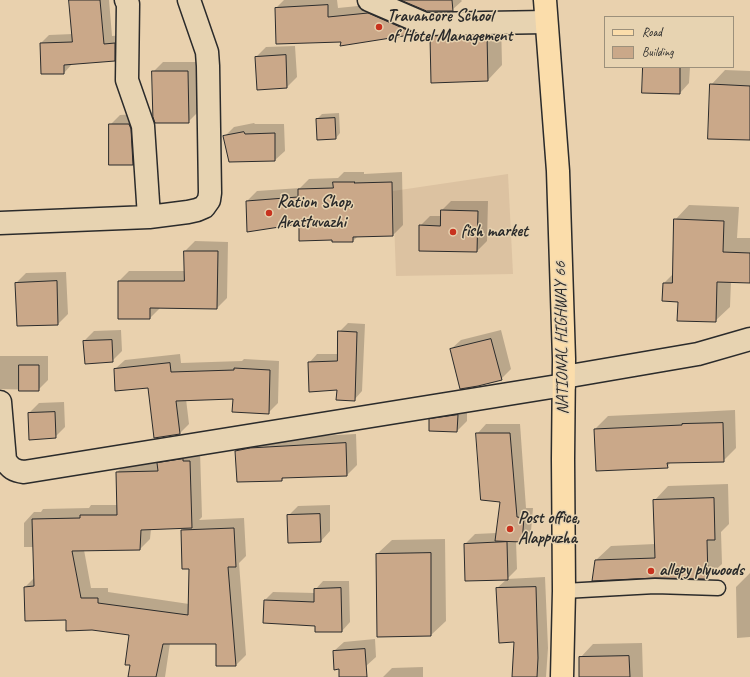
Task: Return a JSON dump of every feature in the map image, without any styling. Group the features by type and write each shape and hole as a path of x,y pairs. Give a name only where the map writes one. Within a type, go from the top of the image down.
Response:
{"main road":[{"name":"NATIONAL HIGHWAY 66","path":"544,0 558,171 564,381 564,591 562,677"}],"street":[{"path":"126,0 128,4 127,80 143,126 149,217"},
{"path":"0,223 149,217 196,210 204,207 209,200 210,193 207,52 189,0"},
{"path":"369,0 425,24 546,22"},
{"path":"0,402 5,460 10,468 16,471 24,472 564,381 698,354 750,339"}],"lane":[{"path":"564,591 655,586 718,588"}],"shaded area":[{"name":"fish market","path":"508,174 513,274 396,276 393,191"}],"building":[{"path":"69,0 100,0 104,44 115,43 115,61 64,65 64,74 41,74 40,43 72,42"},
{"path":"401,0 452,0 453,11 427,11"},
{"path":"328,5 328,17 368,13 416,34 340,46 341,42 276,44 275,8"},
{"path":"487,35 488,81 431,83 430,36"},
{"path":"286,55 287,88 257,90 255,57"},
{"path":"643,68 680,68 680,94 642,93"},
{"path":"152,71 188,71 189,123 155,123 153,117"},
{"path":"710,84 750,86 750,140 708,139"},
{"path":"335,118 336,139 317,140 316,119"},
{"path":"109,124 129,124 131,129 133,165 109,165"},
{"path":"244,132 245,134 275,133 275,161 229,162 223,136"},
{"path":"333,182 392,182 393,236 353,237 353,242 332,242 332,240 299,241 299,224 247,232 246,201 298,197 298,189 333,188"},
{"path":"441,210 478,211 477,252 419,251 419,225 440,226"},
{"path":"674,219 724,221 723,252 750,253 750,283 717,282 716,322 677,321 678,302 662,301 663,283 672,283"},
{"path":"184,251 218,251 217,309 150,308 150,319 118,319 118,281 184,281"},
{"path":"57,281 58,325 17,326 15,283"},
{"path":"338,331 357,332 355,401 336,400 337,390 309,392 308,362 337,361"},
{"path":"491,339 502,380 460,389 450,349"},
{"path":"112,340 113,362 85,364 83,341"},
{"path":"170,363 171,372 234,370 234,368 270,370 269,414 232,412 233,399 176,401 180,434 154,438 148,388 115,391 114,369"},
{"path":"19,365 39,365 39,391 19,391"},
{"path":"55,412 56,438 29,440 28,413"},
{"path":"458,415 457,432 429,431 429,419"},
{"path":"723,423 724,462 667,463 668,468 596,471 594,429"},
{"path":"476,433 510,433 517,517 524,518 522,542 495,541 500,502 481,500"},
{"path":"346,443 347,476 282,478 282,481 237,482 235,451 250,448"},
{"path":"183,459 183,461 190,461 192,528 141,530 140,550 72,551 81,598 98,598 98,603 188,615 189,569 182,569 181,530 234,528 236,567 228,567 236,666 216,666 216,644 163,644 156,677 128,677 130,665 125,665 129,635 92,630 66,631 66,620 25,621 24,587 34,586 32,519 80,518 80,515 117,515 116,472 158,471 157,463"},
{"path":"714,498 715,540 707,540 708,579 655,578 592,581 595,560 655,558 653,500"},
{"path":"320,514 321,542 288,543 287,515"},
{"path":"507,542 508,580 465,581 464,544"},
{"path":"431,553 431,636 377,637 376,554"},
{"path":"536,587 538,658 537,677 512,677 514,642 499,643 496,588"},
{"path":"341,588 342,632 315,632 315,626 263,623 264,600 314,602 314,589"},
{"path":"365,649 367,677 339,677 339,669 334,670 333,651"},
{"path":"629,656 630,677 579,677 579,657"}],"place":[{"name":"Travancore School of Hotel Management","path":"379,27"},
{"name":"Ration Shop, Arattuvazhi","path":"269,213"},
{"name":"fish market","path":"453,232"},
{"name":"Post office, Alappuzha","path":"510,529"},
{"name":"allepy plywoods","path":"651,571"}]}
